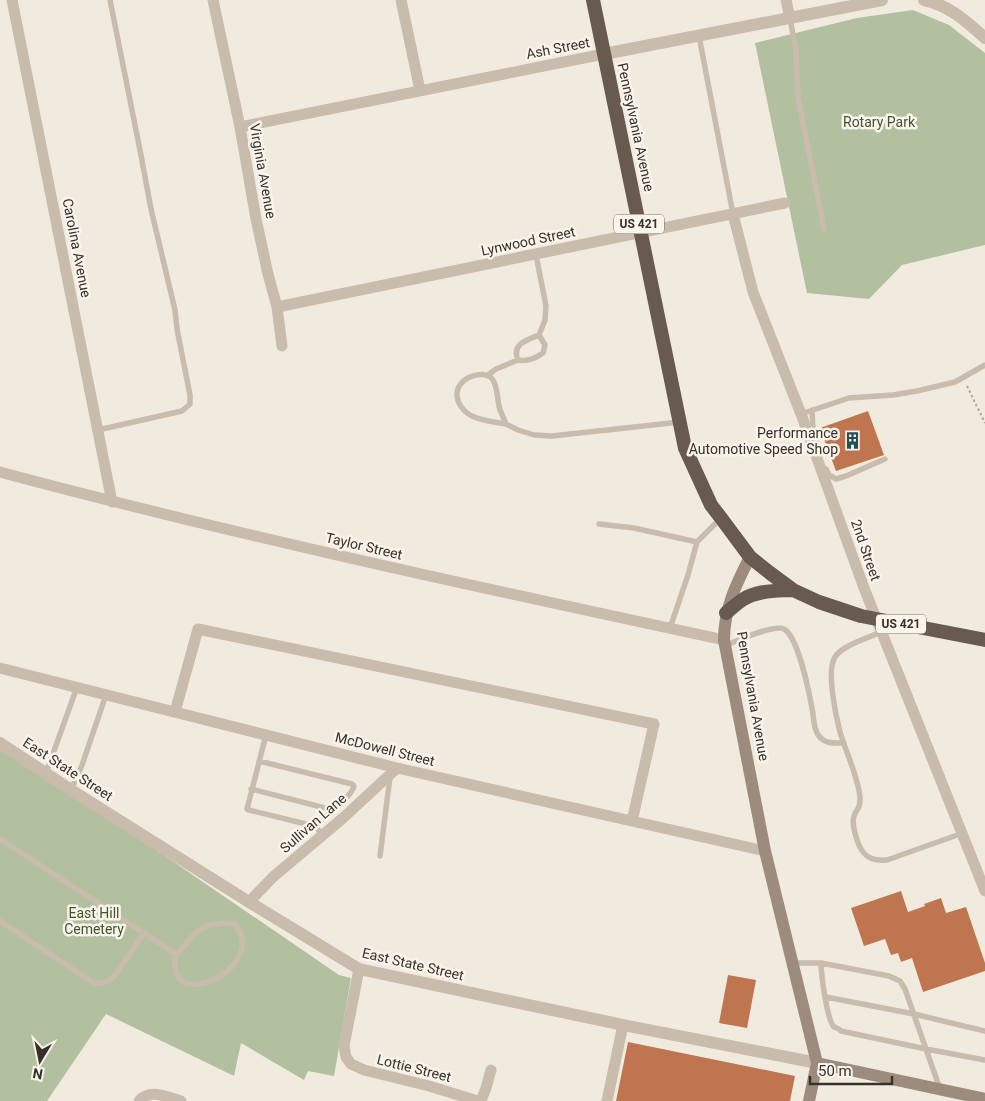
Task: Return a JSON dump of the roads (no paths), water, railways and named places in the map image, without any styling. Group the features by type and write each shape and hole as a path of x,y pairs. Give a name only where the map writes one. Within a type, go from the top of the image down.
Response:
{"highway":[{"name":"Pennsylvania Avenue","path":"593,0 686,448 711,505 750,557"},
{"name":"US 421","path":"750,557 793,590 819,602 860,616 985,640"},
{"path":"726,613 749,596 766,591 793,590"}],"main road":[{"name":"Pennsylvania Avenue","path":"750,557 732,594 726,613 725,643 765,851 817,1063"},
{"path":"809,1101 817,1063 940,1089 958,1097 985,1099"}],"street":[{"name":"Carolina Avenue","path":"12,0 112,502"},
{"name":"Virginia Avenue","path":"213,0 240,127 256,220 277,307 282,346"},
{"path":"401,0 420,90"},
{"path":"786,0 790,18"},
{"name":"Ash Street","path":"240,127 882,0"},
{"path":"924,0 946,7 985,38"},
{"name":"Lynwood Street","path":"277,307 784,203"},
{"name":"2nd Street","path":"733,214 752,292 806,412 832,497 864,588 984,883"},
{"name":"Taylor Street","path":"0,472 112,502 441,579 670,628 725,643"},
{"path":"175,712 198,629 654,724 632,821"},
{"name":"McDowell Street","path":"0,668 266,736 393,772 632,821 765,851"},
{"name":"East State Street","path":"0,743 71,790 359,969 623,1025 817,1063"},
{"name":"Sullivan Lane","path":"249,902 318,830 343,818 393,772"},
{"name":"Lottie Street","path":"359,969 344,1046 346,1058 351,1064 364,1070 479,1101"},
{"path":"607,1101 623,1025"},
{"path":"479,1101 486,1088 490,1070"},
{"path":"139,1101 148,1094 155,1094 181,1101"}],"lane":[{"path":"98,430 182,411 190,404 175,310 151,209 110,0"},
{"path":"790,18 796,51 798,97 824,229"},
{"path":"699,36 733,214"},
{"path":"518,360 516,356 517,348 524,341 539,335 545,320 546,306 536,255"},
{"path":"488,375 496,369 518,360 522,361 537,357 543,353 545,345 539,335"},
{"path":"885,459 836,479 829,475 806,412 850,398 893,395 955,382 985,365"},
{"path":"506,424 500,410 493,380 488,375 479,374 465,379 458,386 456,396 460,406 470,416 506,424 534,435 552,436 680,422"},
{"path":"832,497 836,479"},
{"path":"670,628 688,576 697,542 721,518"},
{"path":"599,524 634,528 697,542"},
{"path":"725,643 774,628 784,629 796,647 809,695 816,733 823,741 844,743"},
{"path":"882,632 844,648 834,658 831,670 840,732 860,798 853,826 860,847 867,856 877,861 887,860 963,834"},
{"path":"46,774 77,687"},
{"path":"71,790 82,765 106,695"},
{"path":"259,761 354,786 352,791 333,810 318,830 249,810 247,806 251,789 266,736"},
{"path":"380,856 393,772"},
{"path":"251,789 333,810"},
{"path":"0,839 176,954"},
{"path":"0,921 96,984 108,982 113,978 144,933"},
{"path":"235,924 242,939 239,955 234,965 222,975 202,984 186,984 180,979 176,974 176,954 200,929 209,925 235,924"},
{"path":"792,963 821,963 889,976 900,981 905,989 940,1089"},
{"path":"821,963 826,997 834,1027 842,1031 985,1060"},
{"path":"826,997 914,1014 985,1031"}],"place":[{"name":"Performance Automotive Speed Shop","path":"852,441"}],"park label":[{"name":"Rotary Park","path":"879,122"},
{"name":"East Hill Cemetery","path":"94,922"}]}
